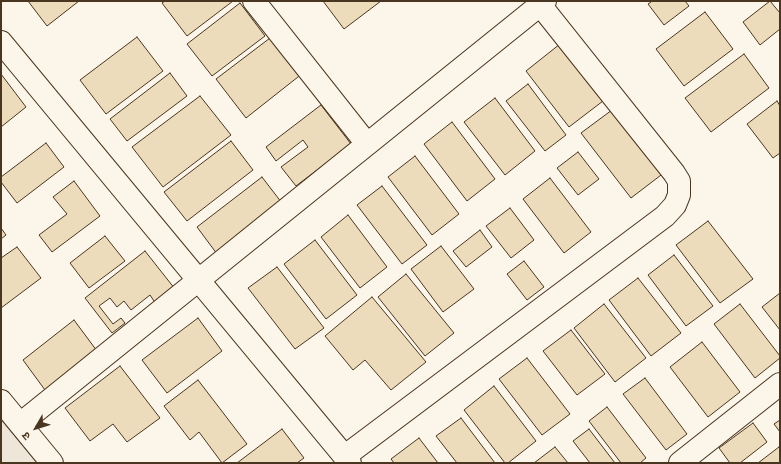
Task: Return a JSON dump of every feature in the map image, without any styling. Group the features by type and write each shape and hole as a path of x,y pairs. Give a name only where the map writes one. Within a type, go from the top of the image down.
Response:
{"street":[{"path":"254,1 367,144"},
{"path":"1,42 199,280 347,460 665,216 675,205 679,195 679,181 541,2 367,144 199,280 20,424"},
{"path":"680,463 704,456 780,384"},
{"path":"1,401 52,463"}],"shaded area":[{"path":"1,419 37,463 1,463"}],"building":[{"path":"28,1 79,1 47,26"},
{"path":"165,1 233,1 187,36 162,3"},
{"path":"323,1 381,1 344,29"},
{"path":"650,1 685,1 689,6 664,25 648,4 651,2"},
{"path":"770,1 780,13 780,29 760,45 743,22"},
{"path":"240,3 265,36 212,76 187,44"},
{"path":"705,12 733,49 684,86 656,49"},
{"path":"274,35 303,73 246,118 216,79"},
{"path":"137,37 163,71 106,114 80,80"},
{"path":"560,44 603,101 569,127 526,71"},
{"path":"744,54 769,88 711,132 685,98"},
{"path":"170,73 187,96 127,141 110,119"},
{"path":"1,74 26,107 1,127"},
{"path":"528,84 566,135 545,151 506,101"},
{"path":"200,96 231,135 163,187 132,147"},
{"path":"495,98 535,151 505,175 464,122"},
{"path":"777,101 780,106 780,153 773,158 747,124"},
{"path":"321,105 351,144 296,186 281,167 308,147 303,140 276,161 266,147"},
{"path":"616,107 665,172 631,198 581,133"},
{"path":"452,122 495,179 467,201 424,144"},
{"path":"231,141 253,170 187,221 164,192"},
{"path":"46,143 64,167 17,203 1,182 1,177"},
{"path":"578,152 599,179 578,195 557,168"},
{"path":"415,156 459,214 432,235 388,177"},
{"path":"262,177 285,207 220,258 197,227"},
{"path":"550,178 591,232 564,253 523,199"},
{"path":"74,181 100,216 52,252 39,235 67,214 53,197"},
{"path":"382,186 427,245 402,264 357,205"},
{"path":"510,208 534,240 511,258 486,226"},
{"path":"348,215 387,267 360,288 321,237"},
{"path":"708,221 753,279 720,303 676,245"},
{"path":"1,228 6,235 1,239"},
{"path":"480,230 492,247 466,267 453,251"},
{"path":"105,236 125,261 89,288 70,263"},
{"path":"315,240 357,295 326,319 284,264"},
{"path":"441,246 474,289 443,312 411,269"},
{"path":"17,247 41,278 1,308 1,258"},
{"path":"145,251 175,289 156,304 150,295 131,310 124,301 117,307 110,298 99,306 113,324 121,318 125,323 112,333 85,298"},
{"path":"674,255 713,306 686,326 648,275"},
{"path":"524,261 544,287 527,300 507,274"},
{"path":"277,267 324,328 295,349 248,288"},
{"path":"406,274 454,333 425,356 378,297"},
{"path":"638,278 681,333 651,356 609,300"},
{"path":"780,293 780,330 762,307"},
{"path":"372,297 426,362 391,390 365,360 353,370 325,336"},
{"path":"604,304 646,358 615,382 574,328"},
{"path":"740,304 780,356 780,358 755,378 714,324"},
{"path":"198,318 222,351 167,393 142,360"},
{"path":"74,320 97,351 45,390 23,360"},
{"path":"571,330 605,374 577,395 543,351"},
{"path":"702,342 740,392 708,417 670,367"},
{"path":"527,358 570,414 542,435 499,379"},
{"path":"120,366 160,418 127,442 113,424 90,441 65,408"},
{"path":"645,378 687,434 666,450 623,394"},
{"path":"198,380 247,444 222,463 199,432 190,440 164,406"},
{"path":"494,386 536,441 508,463 505,463 464,410"},
{"path":"607,407 646,458 640,463 621,463 589,421"},
{"path":"461,418 495,463 457,463 436,436"},
{"path":"780,420 780,432 774,424"},
{"path":"753,423 767,442 740,463 730,463 719,448"},
{"path":"282,429 304,458 297,463 237,463"},
{"path":"589,429 615,463 590,463 573,441"},
{"path":"419,438 438,463 394,463 391,459"},
{"path":"555,447 568,463 534,463"},
{"path":"779,447 780,463 758,463"}]}
